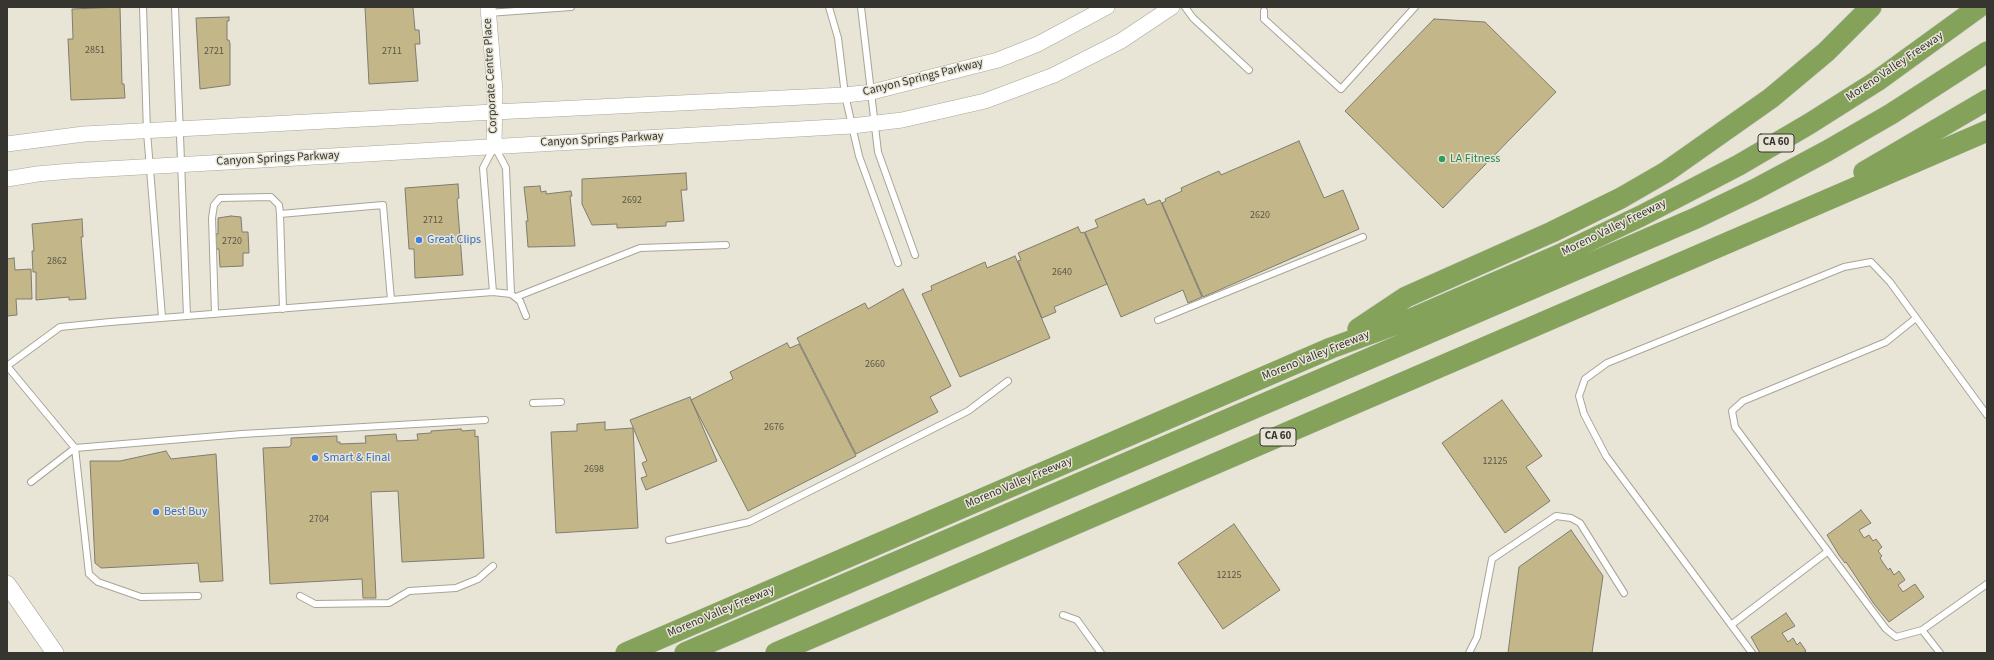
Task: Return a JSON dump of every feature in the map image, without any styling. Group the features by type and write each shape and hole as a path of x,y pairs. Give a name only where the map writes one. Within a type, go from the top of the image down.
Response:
{"highway":[{"path":"1331,348 1406,297 1552,232 1621,198 1666,172 1771,98 1826,52 1871,7"},
{"name":"Moreno Valley Freeway","path":"626,653 1331,348 1416,317 1559,255 1691,191 1740,165 1810,124 1877,81 1979,7"},
{"path":"685,653 1696,218 1754,190 1898,110 1987,52"},
{"path":"1780,220 1987,100"},
{"name":"CA 60","path":"776,653 1987,131"}],"main road":[{"path":"7,584 55,653"}],"street":[{"name":"Canyon Springs Parkway","path":"7,144 84,134 147,132 494,112 845,95 872,92 998,60 1038,44 1107,7"},
{"name":"Canyon Springs Parkway","path":"7,179 37,174 149,166 852,126 902,120 985,101 1054,75 1121,41 1172,7"},
{"name":"Corporate Centre Place","path":"488,10 494,112 494,146"}],"lane":[{"path":"144,7 147,132 162,318"},
{"path":"175,7 187,316"},
{"path":"488,10 571,7"},
{"path":"829,7 838,38 845,95 858,156 898,263"},
{"path":"861,7 878,152 915,255"},
{"path":"1185,7 1194,18 1249,70"},
{"path":"1264,11 1264,19 1341,89 1415,7"},
{"path":"493,292 483,168 494,146"},
{"path":"494,146 506,168 514,296"},
{"path":"215,314 212,218 214,205 220,198 270,197 279,205 283,309"},
{"path":"280,214 383,205 390,300"},
{"path":"1158,320 1363,238"},
{"path":"514,296 640,248 726,245"},
{"path":"1752,653 1606,456 1584,414 1579,396 1585,379 1614,360 1844,267 1871,262 1890,282 1987,415"},
{"path":"198,596 141,597 98,582 89,574 75,448 7,366 60,327 493,292 514,296 520,301 526,316"},
{"path":"1916,318 1886,342 1742,401 1732,411 1735,427 1886,629 1896,637 1922,630 1987,584"},
{"path":"669,540 749,522 968,411 1008,381"},
{"path":"533,403 561,402"},
{"path":"31,482 75,448 242,434 485,420"},
{"path":"1470,653 1477,637 1492,558 1556,516 1571,518 1580,523 1624,593"},
{"path":"1731,625 1827,552"},
{"path":"300,596 315,604 389,603 409,591 456,588 478,579 493,566"},
{"path":"1063,615 1077,620 1101,653"},
{"path":"1922,630 1940,653"}],"building":[{"path":"120,7 122,84 124,84 125,98 71,100 68,39 73,39 72,9"},
{"path":"365,7 413,7 415,30 419,30 420,44 415,44 418,81 369,84"},
{"path":"229,17 229,21 227,21 227,40 229,40 230,44 230,85 200,89 196,18"},
{"name":"LA Fitness","path":"1434,19 1485,22 1556,92 1443,208 1345,111"},
{"path":"1299,141 1324,198 1343,190 1359,229 1203,297 1162,203 1166,201 1165,199 1182,191 1181,188 1219,171 1221,175"},
{"path":"686,173 687,190 681,190 684,221 666,222 666,226 617,228 617,224 592,225 582,204 582,179"},
{"path":"458,184 459,198 457,199 463,275 415,278 414,249 409,249 405,188"},
{"path":"540,186 541,192 546,191 546,194 571,191 572,196 570,196 575,246 528,247 526,221 528,221 524,187"},
{"path":"1144,199 1147,205 1160,200 1202,297 1188,303 1183,290 1121,317 1085,232 1098,227 1095,220"},
{"path":"231,216 241,217 242,232 248,232 249,253 243,253 243,266 220,267 219,249 215,249 216,234 218,234 218,218"},
{"path":"82,219 83,237 81,237 86,299 69,300 69,297 36,300 36,272 33,272 32,251 34,251 32,224"},
{"path":"1078,227 1081,233 1084,232 1107,284 1054,307 1056,312 1042,318 1018,261 1021,260 1018,253"},
{"path":"1015,256 1050,338 960,377 922,294 932,290 931,286 985,262 987,268"},
{"path":"14,258 15,270 31,269 32,299 16,299 17,315 7,316 7,259"},
{"path":"903,289 951,386 930,397 938,412 856,454 797,338 865,303 868,309"},
{"path":"787,343 790,348 799,344 856,456 748,511 691,400 733,379 730,372"},
{"path":"690,397 717,461 646,490 641,478 647,476 642,463 647,461 630,420"},
{"path":"1502,400 1542,456 1526,467 1550,501 1505,533 1442,443"},
{"path":"605,422 605,430 633,428 638,528 556,533 551,432 577,431 577,424"},
{"path":"461,429 462,431 475,430 475,437 478,436 484,558 402,562 398,491 371,492 376,598 363,598 362,579 270,584 263,448 289,447 291,445 291,438 337,436 337,442 340,442 340,444 366,443 365,436 396,434 397,441 418,440 417,434 431,433 431,431"},
{"name":"Best Buy","path":"166,451 171,459 216,454 223,581 200,582 198,563 101,568 95,563 90,461 120,461"},
{"path":"1861,510 1871,523 1859,530 1864,538 1869,535 1873,541 1876,539 1882,547 1878,551 1882,556 1880,558 1888,570 1890,568 1894,575 1899,571 1905,580 1898,585 1903,592 1915,584 1924,597 1889,622 1874,604 1846,562 1845,563 1839,555 1827,535"},
{"path":"1234,524 1280,590 1223,629 1178,563"},
{"path":"1571,530 1603,576 1592,653 1508,653 1519,567"},
{"path":"1786,613 1795,626 1782,633 1788,642 1793,638 1797,645 1800,642 1806,651 1803,653 1760,653 1751,637"}],"place":[{"name":"LA Fitness","path":"1442,159"},
{"name":"Great Clips","path":"419,240"},
{"name":"Smart & Final","path":"315,458"},
{"name":"Best Buy","path":"156,512"}]}
